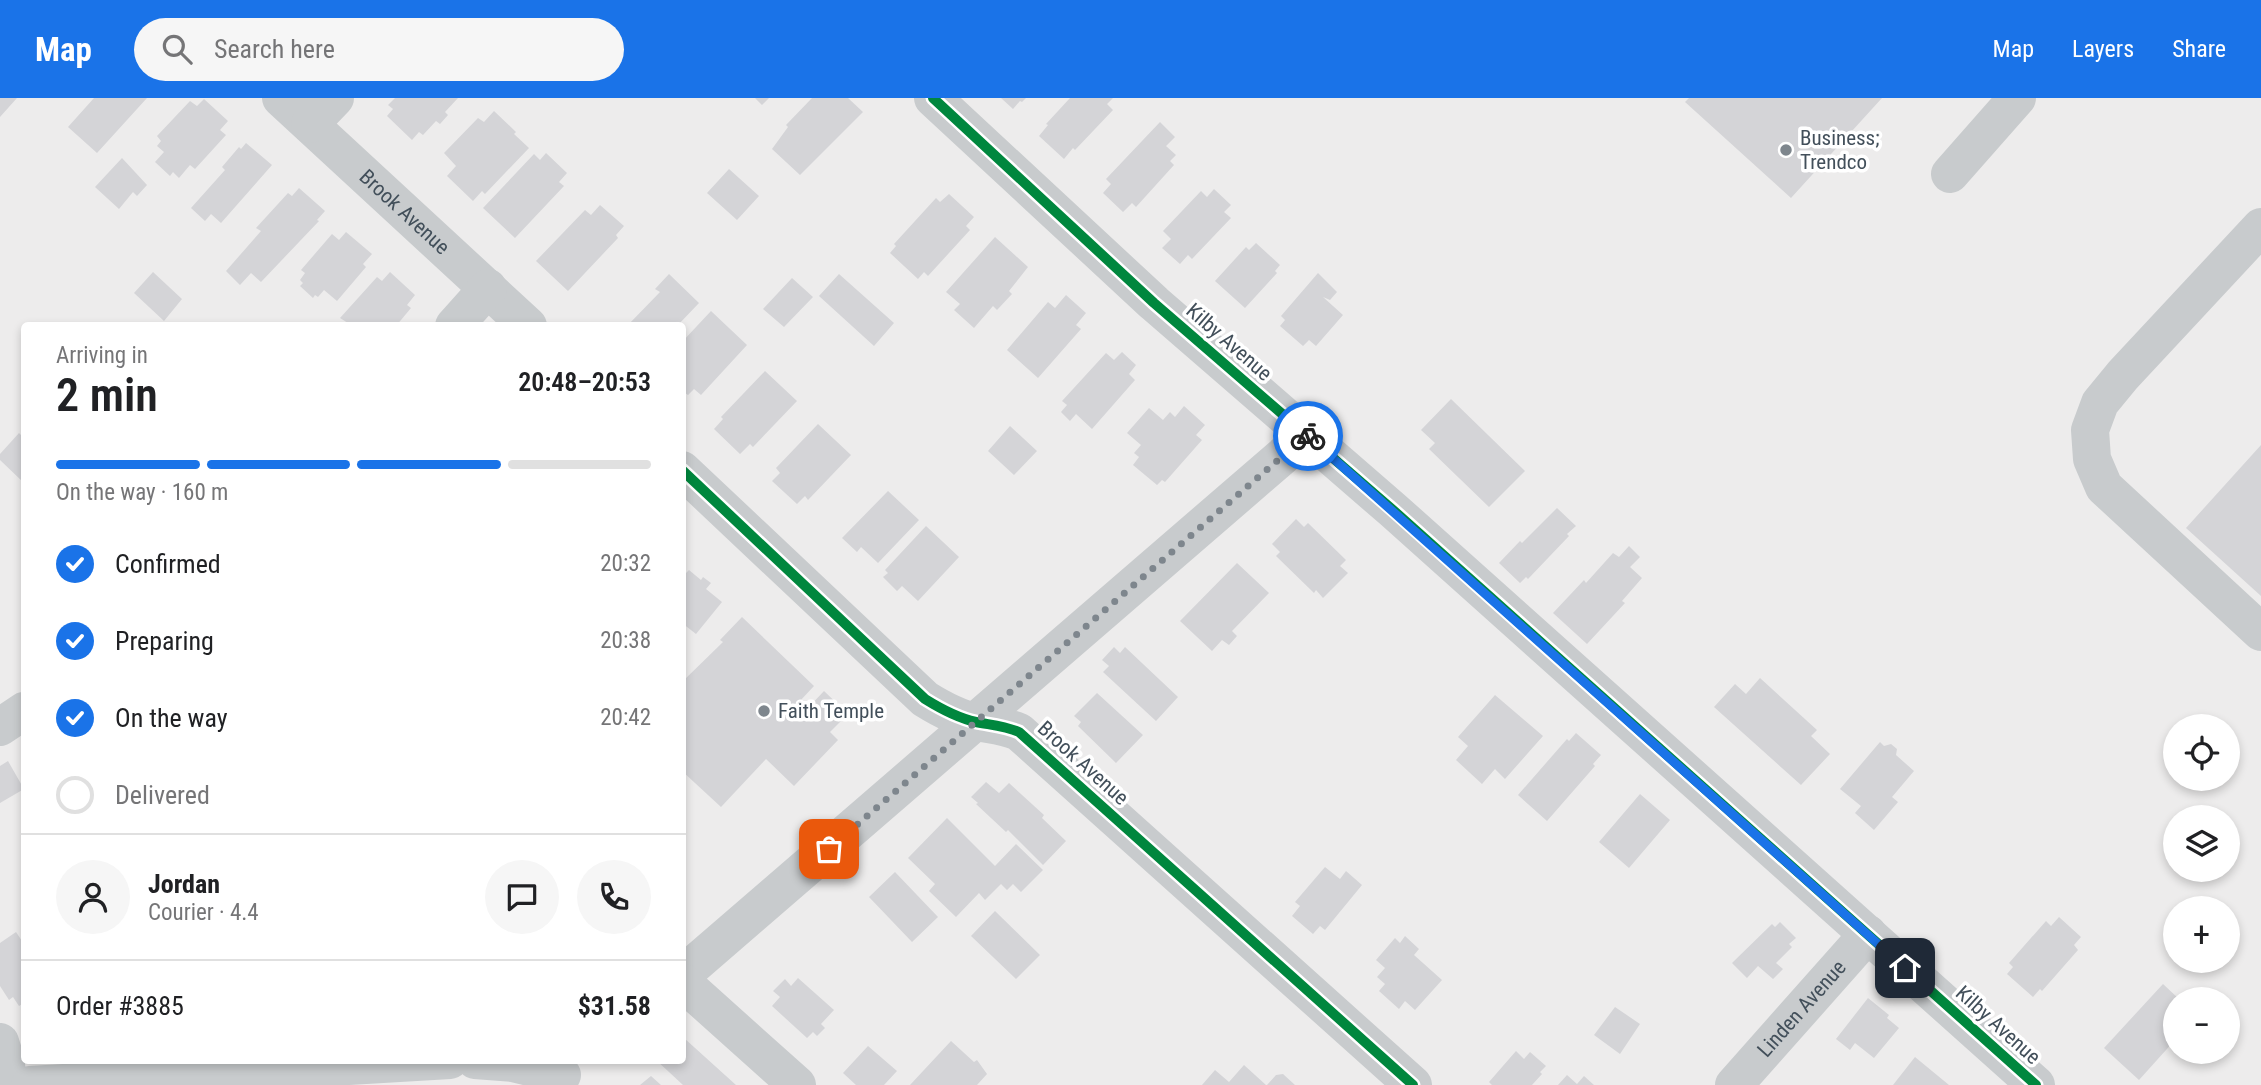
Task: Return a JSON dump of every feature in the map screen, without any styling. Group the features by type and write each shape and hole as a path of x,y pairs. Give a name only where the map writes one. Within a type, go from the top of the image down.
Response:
{"street":[{"name":"Brook Avenue","path":"281,98 322,111 488,288 524,322"},
{"name":"Kilby Avenue","path":"933,98 1154,303 1307,435 2036,1085"},
{"path":"1950,174 2017,98"},
{"path":"2261,228 2123,375 2100,403 2090,430 2092,460 2104,488 2261,632"},
{"path":"458,322 488,288"},
{"path":"686,972 1307,435"},
{"name":"Brook Avenue","path":"686,474 925,699 944,711 976,722 1002,725 1019,732 1413,1085"},
{"path":"0,727 21,713"},
{"name":"Linden Avenue","path":"1734,1085 1868,934"},
{"path":"686,986 797,1085"},
{"path":"0,1042 6,1060 7,1085"},
{"path":"30,1085 383,1064"},
{"path":"518,1064 563,1073"}],"building":[{"path":"0,98 17,98 0,117"},
{"path":"94,98 147,98 97,153 68,127"},
{"path":"395,98 458,98 445,112 448,115 440,124 436,121 423,135 419,132 412,140 387,116 393,109 388,105"},
{"path":"755,98 769,98 762,105"},
{"path":"812,98 848,98 863,112 800,175 772,149 788,127 786,125"},
{"path":"1001,98 1026,98 1013,109"},
{"path":"1070,98 1113,98 1107,104 1113,110 1064,159 1039,136 1048,125 1046,124"},
{"name":"Business; Trendco","path":"1689,98 1882,98 1791,198 1685,102"},
{"path":"204,99 228,121 220,130 226,135 195,169 190,165 179,178 173,172 170,176 155,162 164,152 157,146 161,141 157,136 190,101 197,106"},
{"path":"494,111 529,148 485,194 482,191 473,201 447,176 456,166 444,153 478,118 484,122"},
{"path":"1160,122 1175,137 1166,146 1176,155 1170,161 1174,165 1136,207 1132,203 1123,212 1103,193 1111,184 1106,179"},
{"path":"246,143 272,165 221,223 211,214 205,221 191,208 225,170 222,167 239,147 241,149"},
{"path":"546,153 567,173 559,182 564,186 515,238 483,208 534,154 540,160"},
{"path":"122,158 147,185 137,196 133,192 119,209 95,187"},
{"path":"729,169 759,196 737,220 707,193"},
{"path":"299,188 325,211 317,220 319,221 261,282 251,273 240,285 226,271 261,231 256,228 288,193 292,196"},
{"path":"1214,189 1231,205 1224,212 1231,218 1192,259 1188,255 1180,264 1162,248 1171,239 1163,231 1201,191 1207,197"},
{"path":"949,194 974,217 966,226 970,230 928,276 924,272 918,279 890,253 896,246 894,244 936,198 940,202"},
{"path":"600,205 624,226 616,235 618,238 568,291 536,261 585,210 591,215"},
{"path":"346,232 372,254 363,264 366,267 337,301 324,290 318,297 315,295 313,298 300,286 303,283 300,280 305,273 301,270 332,234 339,240"},
{"path":"995,237 1028,267 1009,291 1012,294 997,310 993,306 974,328 954,310 960,304 946,292"},
{"path":"1256,243 1280,265 1275,271 1277,273 1245,308 1215,281 1246,247 1249,250"},
{"path":"153,272 182,299 164,321 134,293"},
{"path":"390,272 415,295 407,305 411,308 399,322 346,322 340,318 377,277 382,281"},
{"path":"1318,273 1337,292 1330,300 1323,297 1343,315 1316,346 1309,340 1303,346 1280,326 1285,320 1281,316"},
{"path":"669,274 699,303 681,322 631,322 660,292 655,289"},
{"path":"839,274 894,323 874,346 819,296"},
{"path":"792,278 813,297 784,327 763,309"},
{"path":"1066,295 1086,313 1076,325 1081,329 1038,378 1007,350 1048,302 1055,308"},
{"path":"711,311 747,345 701,395 694,389 688,395 686,338"},
{"path":"1122,352 1136,365 1129,374 1135,380 1092,429 1076,414 1070,421 1061,412 1067,405 1062,401 1106,353 1114,360"},
{"path":"765,371 797,401 753,447 750,444 740,454 714,429 723,419 721,417"},
{"path":"1451,399 1525,471 1489,507 1429,449 1435,443 1421,430"},
{"path":"1184,406 1205,425 1196,435 1202,440 1165,482 1162,480 1157,485 1133,465 1139,457 1134,453 1141,445 1127,433 1149,408 1163,420 1170,412 1175,417"},
{"path":"818,424 851,455 808,500 805,496 797,504 772,481 780,473 776,468"},
{"path":"1010,426 1037,451 1014,475 988,451"},
{"path":"19,433 21,435 21,480 0,460 0,454"},
{"path":"2261,445 2261,596 2186,528"},
{"path":"888,491 919,520 878,563 861,547 857,552 842,538"},
{"path":"1557,508 1576,526 1528,579 1526,577 1520,583 1499,563"},
{"path":"1296,519 1304,527 1308,523 1346,560 1340,566 1348,573 1323,598 1316,590 1314,593 1276,556 1280,552 1272,544"},
{"path":"926,526 959,557 918,601 902,586 897,591 883,577 888,573 885,570"},
{"path":"1629,546 1640,557 1630,567 1642,578 1622,601 1625,603 1587,644 1553,613 1584,580 1586,583 1613,553 1619,557"},
{"path":"1237,563 1269,593 1232,631 1237,636 1229,645 1222,640 1212,651 1180,621"},
{"path":"689,570 701,580 703,577 711,583 706,589 722,602 696,634 686,626 686,573"},
{"name":"Faith Temple","path":"742,617 814,686 799,702 807,709 824,691 848,714 830,732 838,740 794,786 766,759 721,807 686,775 686,678 723,642 720,640"},
{"path":"1114,647 1120,653 1125,647 1178,697 1156,721 1103,672 1109,666 1102,660"},
{"path":"1760,678 1817,730 1811,736 1830,754 1801,785 1714,707 1735,684 1746,694"},
{"path":"1097,693 1143,735 1116,763 1078,726 1081,722 1074,716"},
{"path":"1495,695 1543,736 1505,779 1495,769 1482,784 1456,760 1468,746 1458,737"},
{"path":"1576,733 1601,755 1593,764 1595,766 1547,821 1518,795 1567,739 1569,741"},
{"path":"1880,742 1884,746 1891,744 1897,749 1896,755 1914,771 1892,797 1898,802 1874,830 1855,813 1861,806 1840,789"},
{"path":"8,761 21,784 21,791 0,803 0,766"},
{"path":"986,782 999,793 1009,783 1044,815 1042,818 1066,841 1043,865 971,797"},
{"path":"1640,794 1670,820 1629,868 1599,842"},
{"path":"947,818 995,866 1016,844 1043,870 1021,892 1013,884 1007,890 1001,884 985,900 979,893 956,917 929,891 935,884 908,858"},
{"path":"1325,867 1340,879 1346,871 1362,885 1325,930 1320,926 1313,934 1292,916 1300,906 1295,902"},
{"path":"895,872 938,917 912,942 869,897"},
{"path":"995,911 1040,955 1016,979 971,936"},
{"path":"2059,917 2081,937 2074,945 2078,950 2042,991 2040,989 2033,997 2007,974 2013,967 2009,963 2046,921 2051,926"},
{"path":"1780,922 1796,938 1789,944 1792,947 1776,963 1783,969 1773,979 1758,966 1747,978 1732,963 1772,924 1775,927"},
{"path":"16,932 21,940 19,1006 13,997 9,1000 0,986 0,943"},
{"path":"1405,936 1419,949 1414,955 1442,980 1415,1010 1405,1001 1399,1009 1379,991 1385,984 1377,977 1385,968 1376,960 1395,938 1400,943"},
{"path":"798,978 834,1010 821,1024 825,1028 817,1036 813,1032 807,1038 772,1006 780,997 773,991 785,979 791,986"},
{"path":"2163,984 2166,987 2163,987 2163,1053 2139,1080 2104,1048"},
{"path":"1868,998 1889,1015 1887,1018 1899,1028 1874,1058 1855,1043 1850,1050 1836,1039"},
{"path":"1615,1007 1640,1024 1620,1054 1594,1035"},
{"path":"686,1040 736,1085 683,1085 660,1064 686,1064"},
{"path":"951,1041 974,1062 977,1060 987,1074 977,1085 910,1085"},
{"path":"868,1046 897,1071 884,1085 856,1085 843,1073"},
{"path":"1516,1051 1524,1059 1530,1052 1546,1066 1540,1072 1542,1074 1532,1085 1492,1085 1489,1082"},
{"path":"1915,1057 1949,1085 1893,1085"},
{"path":"1244,1065 1266,1085 1202,1085 1215,1070 1229,1082"},
{"path":"1283,1074 1295,1085 1267,1085 1276,1075"},
{"path":"1567,1075 1577,1084 1584,1076 1594,1085 1558,1085"},
{"path":"651,1076 661,1085 640,1085"}],"cycle path":[{"path":"933,98 1154,303 1393,510 2036,1085"},
{"path":"686,474 925,699 963,718 1019,732 1413,1085"}],"way so far":[{"path":"829,849 1308,436"}],"place":[{"name":"Business; Trendco","path":"1786,150"},
{"name":"Faith Temple","path":"764,711"}],"route":[{"path":"1308,436 1905,968"}]}
